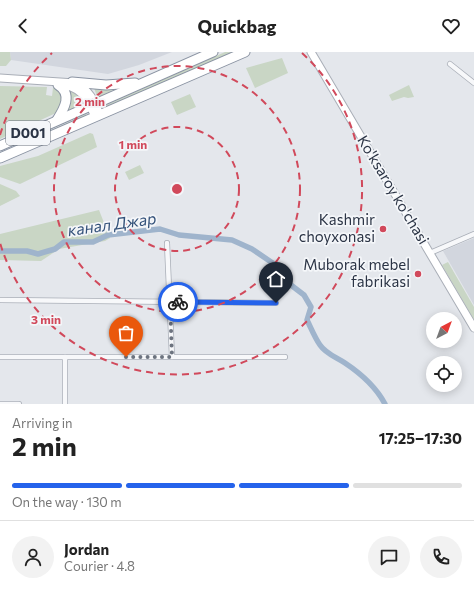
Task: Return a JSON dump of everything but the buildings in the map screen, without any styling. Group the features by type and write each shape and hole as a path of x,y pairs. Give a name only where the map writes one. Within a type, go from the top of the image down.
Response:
{"highway":[{"name":"D001","path":"0,146 213,52"},
{"name":"D001","path":"0,158 245,52"},
{"path":"72,82 106,85 144,82"},
{"path":"57,120 63,110 66,100 65,91 58,84"}],"street":[{"name":"Ko'ksaroy ko'chasi","path":"311,52 474,328"},
{"path":"450,64 474,83"},
{"path":"0,78 72,82 83,87 90,94 98,116"},
{"path":"0,81 70,86 77,90 93,105"},
{"path":"430,253 474,234"},
{"path":"167,243 172,357"},
{"path":"0,300 276,303"},
{"path":"0,357 285,357"},
{"path":"65,357 65,404"},
{"path":"0,404 19,404"}],"shaded area":[{"path":"10,52 172,52 139,65 108,74 11,60"},
{"path":"474,238 474,305 443,251"}],"green space":[{"path":"0,52 10,52 11,60 6,66 0,66"},
{"path":"225,52 233,52 103,110 102,107"},
{"path":"282,58 288,73 255,88 246,68"},
{"path":"409,85 414,97 404,97 392,101 389,95"},
{"path":"0,86 47,87 46,95 52,96 53,88 61,93 62,102 58,112 0,139"},
{"path":"94,88 116,91 98,99"},
{"path":"68,89 76,92 83,106 66,111"},
{"path":"190,94 196,107 177,115 171,102"},
{"path":"86,114 87,116 8,150"},
{"path":"90,133 93,134 97,147 20,184 0,177 0,166 38,156"},
{"path":"140,165 144,173 129,180 125,172"},
{"path":"0,184 16,191 20,196 0,206"},
{"path":"99,210 110,238 105,241 59,249 41,261 0,260 0,234"},
{"path":"448,262 474,307 474,320 442,265"}],"waterway":[{"name":"канал Джар","path":"0,251 27,251 38,254 55,249 64,242 93,242 108,235 160,229 179,235 232,240 252,249 277,266 287,282 304,295 311,307 307,320 322,348 362,376 377,392 385,404"}],"way so far":[{"path":"126,357 172,357 170,302 178,302"}],"place":[{"name":"Kashmir choyxonasi","path":"383,229"},
{"name":"Muborak mebel fabrikasi","path":"418,274"}],"route":[{"path":"178,302 276,303"}]}
